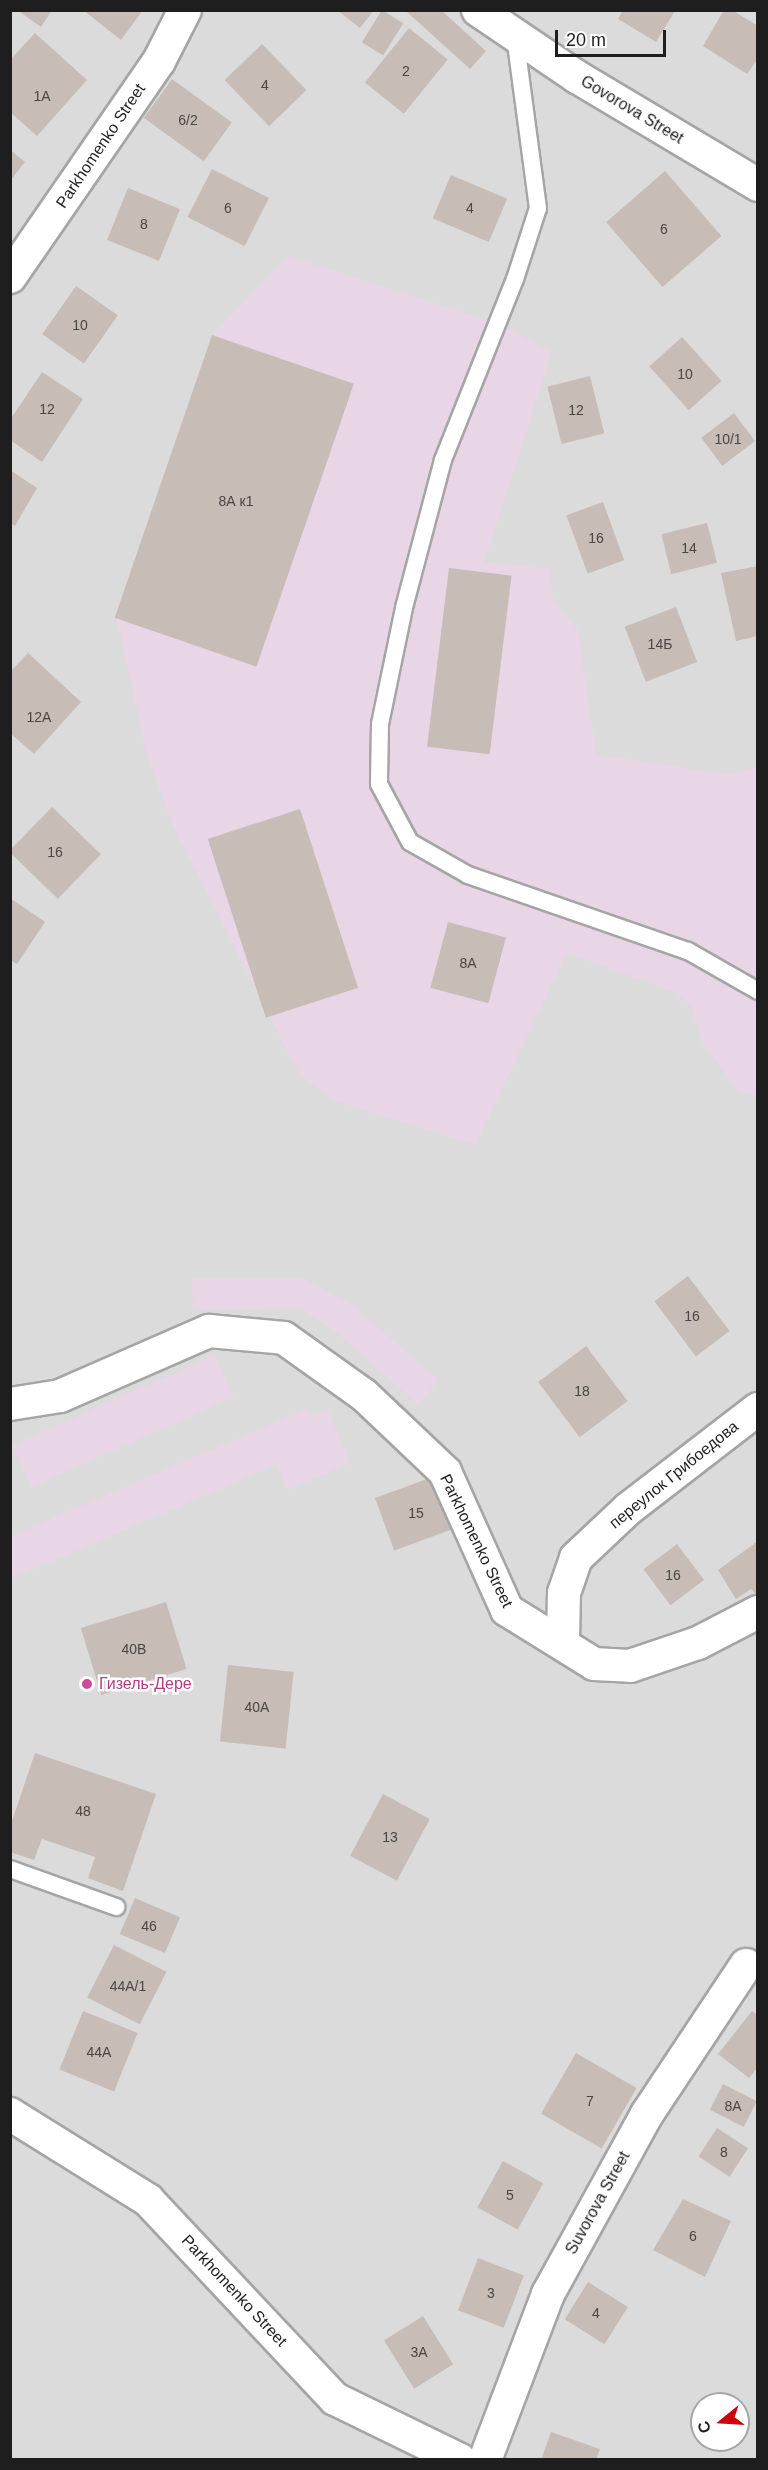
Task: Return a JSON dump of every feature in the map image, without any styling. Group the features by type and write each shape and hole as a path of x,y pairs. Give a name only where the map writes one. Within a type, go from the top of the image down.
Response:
{"street":[{"name":"Parkhomenko Street","path":"10,277 159,61 185,10"},
{"name":"Govorova Street","path":"478,10 515,36 758,185"},
{"name":"Parkhomenko Street","path":"10,1404 60,1396 209,1332 284,1338 364,1395 445,1472 507,1610 564,1643 594,1664 630,1666 698,1643 758,1612"},
{"name":"переулок Грибоедова","path":"564,1643 564,1593 576,1558 628,1509 758,1409"},
{"name":"Suvorova Street","path":"485,2460 548,2294 647,2114 746,1965"},
{"name":"Parkhomenko Street","path":"10,2114 147,2200 335,2400 460,2460"}],"lane":[{"path":"515,36 538,208 515,279 443,460 404,608 380,724 379,784 410,842 468,875 688,951 758,991"},
{"path":"10,1869 116,1907"}],"shaded area":[{"path":"11,11 757,11 757,2459 11,2460"},
{"path":"288,256 496,323 552,352 484,562 550,569 553,601 578,630 596,755 728,774 757,767 757,1095 739,1092 702,1042 691,1006 677,993 567,953 475,1145 335,1101 300,1075 173,826 147,755 117,619 212,335"},
{"path":"192,1279 305,1279 352,1305 439,1380 418,1404 340,1335 300,1308 193,1311"},
{"path":"215,1355 234,1397 31,1487 12,1445"},
{"path":"307,1409 310,1417 328,1410 350,1463 287,1490 276,1465 11,1579 11,1536"}],"building":[{"path":"17,10 52,10 41,27"},
{"path":"83,10 143,10 121,40"},
{"path":"337,10 374,10 360,28"},
{"path":"382,10 403,23 383,55 362,42"},
{"path":"441,10 486,51 470,69 407,12"},
{"path":"623,10 675,11 656,42 618,19"},
{"path":"724,10 732,10 758,26 758,59 747,74 703,46"},
{"path":"409,28 448,59 404,114 365,82"},
{"path":"35,33 87,80 37,136 10,112 10,60"},
{"path":"262,44 306,90 269,126 225,80"},
{"path":"172,79 232,122 204,161 144,118"},
{"path":"10,150 25,162 10,181"},
{"path":"212,169 269,198 245,246 187,217"},
{"path":"665,171 721,236 663,287 606,222"},
{"path":"451,175 507,199 489,242 433,218"},
{"path":"128,188 180,209 159,261 107,240"},
{"path":"76,286 118,315 84,364 42,334"},
{"path":"212,335 354,384 256,667 115,618"},
{"path":"682,337 721,381 689,410 649,366"},
{"path":"42,372 83,399 42,462 10,440 10,420"},
{"path":"590,376 604,433 562,444 547,387"},
{"path":"734,413 755,441 722,466 701,438"},
{"path":"10,470 37,488 15,526 10,523"},
{"path":"603,502 624,560 588,574 566,515"},
{"path":"707,523 717,563 671,574 661,534"},
{"path":"758,566 758,636 736,641 721,573"},
{"path":"449,568 512,576 490,754 427,747"},
{"path":"676,607 697,662 646,682 625,627"},
{"path":"28,653 81,702 34,754 10,733 10,672"},
{"path":"52,807 101,854 58,899 10,853"},
{"path":"300,809 358,988 266,1018 208,839"},
{"path":"10,898 45,922 17,964 10,960"},
{"path":"448,922 506,938 488,1003 430,988"},
{"path":"688,1276 730,1331 696,1356 654,1301"},
{"path":"586,1346 628,1401 580,1437 538,1382"},
{"path":"438,1475 457,1528 394,1551 375,1498"},
{"path":"758,1541 758,1597 751,1589 736,1599 718,1570"},
{"path":"677,1544 704,1580 671,1605 643,1569"},
{"path":"166,1602 186,1669 101,1695 81,1628"},
{"path":"228,1665 294,1672 286,1748 220,1742"},
{"path":"35,1753 156,1794 123,1891 88,1878 95,1857 42,1839 34,1860 10,1852 10,1827"},
{"path":"383,1794 430,1819 397,1881 350,1856"},
{"path":"135,1898 180,1917 165,1953 120,1934"},
{"path":"114,1945 167,1972 140,2024 87,1998"},
{"path":"83,2011 138,2033 114,2092 59,2069"},
{"path":"752,2011 758,2015 758,2067 749,2078 718,2054"},
{"path":"576,2053 637,2088 602,2149 541,2114"},
{"path":"723,2084 757,2101 744,2127 710,2110"},
{"path":"717,2128 748,2148 730,2177 698,2157"},
{"path":"503,2161 543,2183 518,2230 477,2207"},
{"path":"683,2199 731,2221 705,2277 653,2250"},
{"path":"478,2258 524,2276 504,2328 458,2310"},
{"path":"588,2282 628,2307 605,2344 565,2319"},
{"path":"423,2316 453,2364 414,2389 384,2340"},
{"path":"551,2432 600,2449 596,2460 541,2460"}],"place":[{"name":"Гизель-Дере","path":"87,1684"}]}
